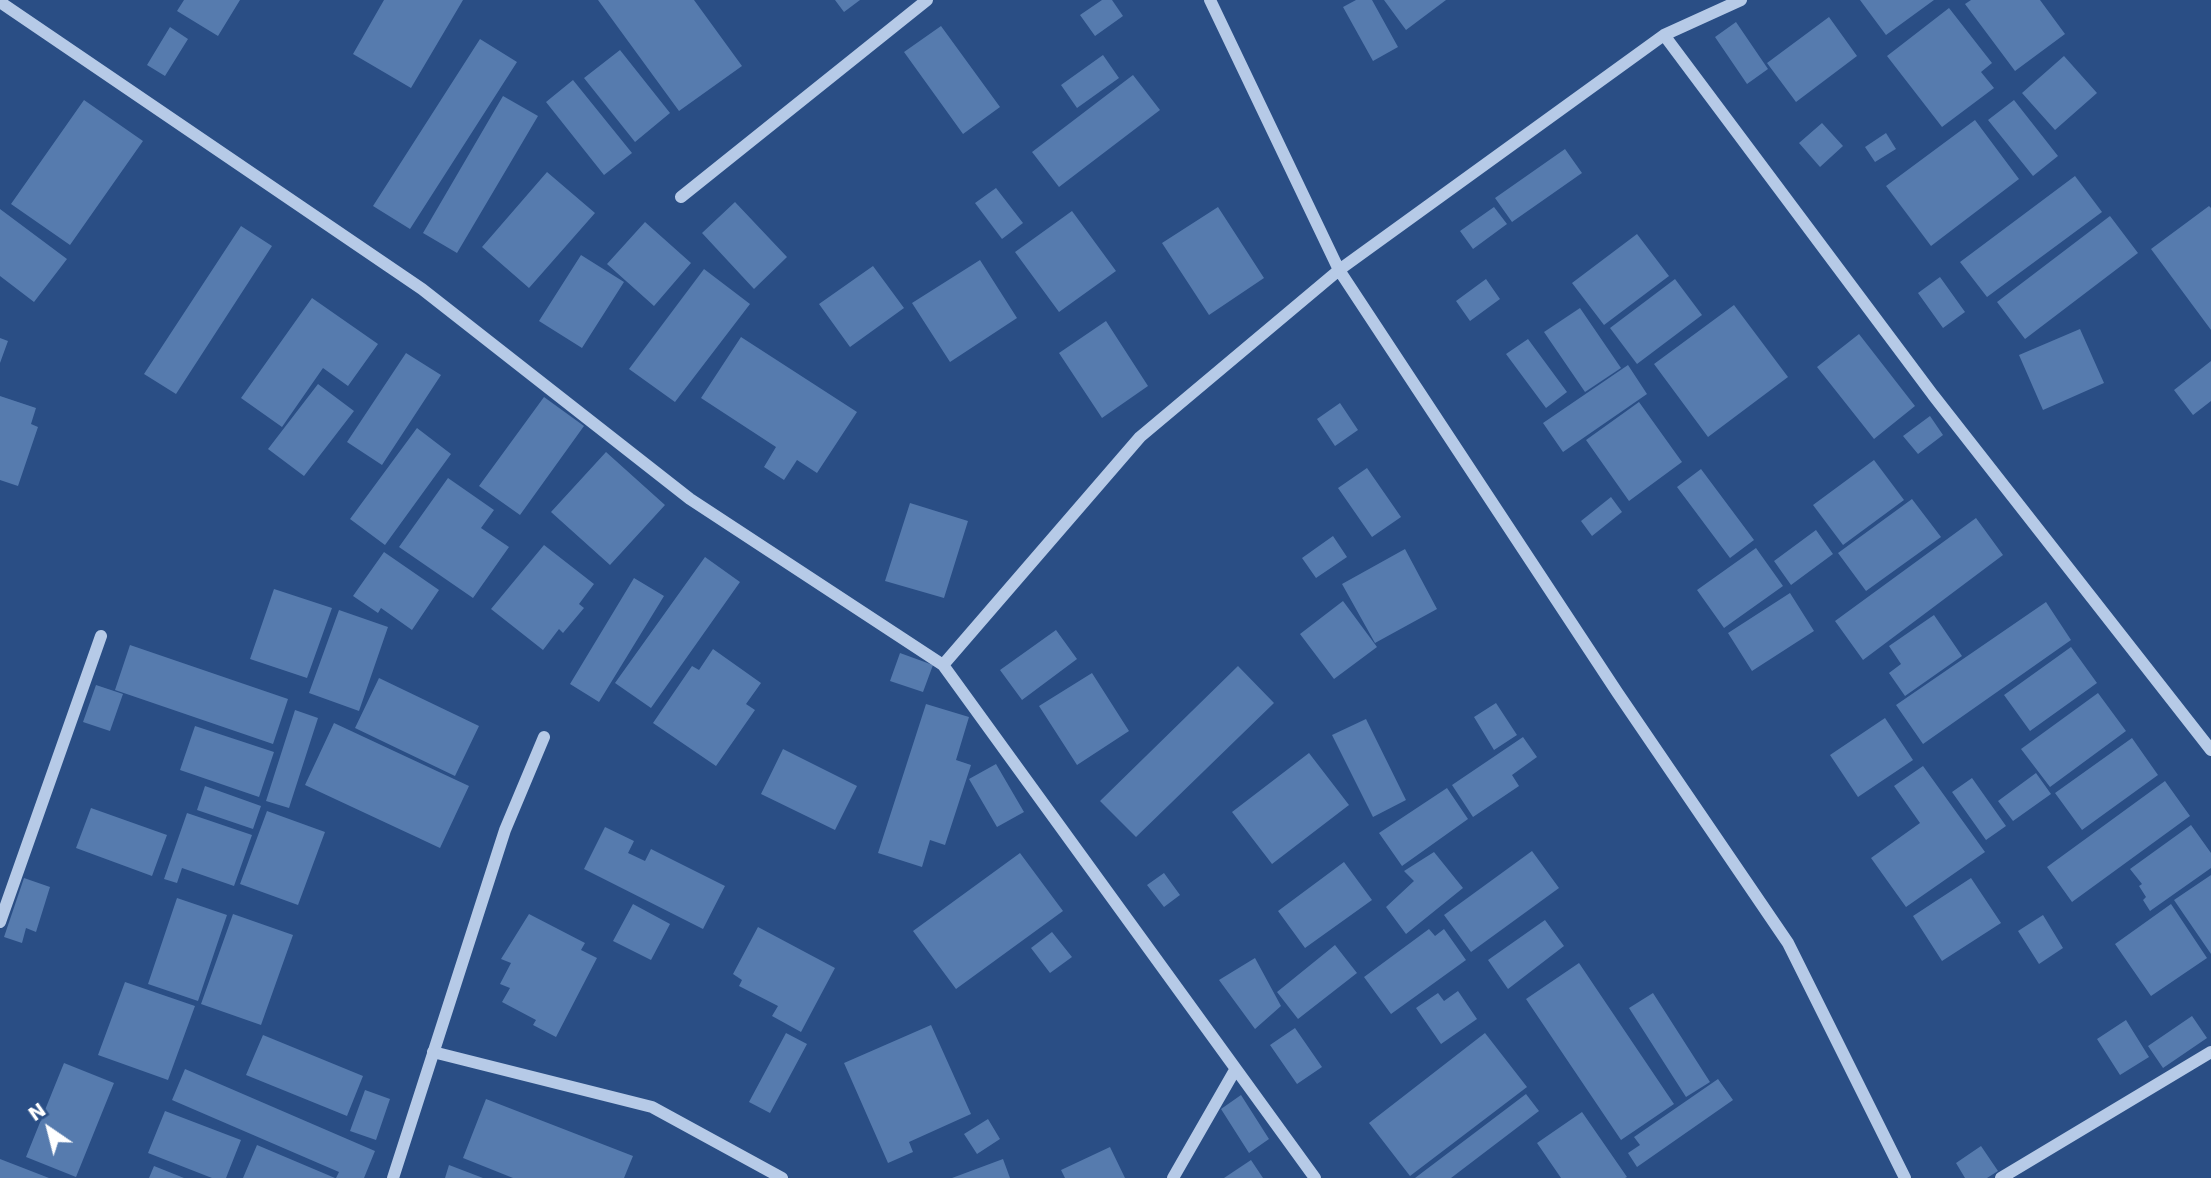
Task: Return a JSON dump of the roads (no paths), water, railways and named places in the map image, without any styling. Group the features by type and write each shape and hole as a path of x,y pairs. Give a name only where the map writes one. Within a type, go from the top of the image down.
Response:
{"street":[{"path":"681,197 927,0"},
{"path":"1210,0 1339,270 1617,692 1788,943 1905,1178"},
{"path":"943,665 1140,437 1339,270 1664,35 1741,0"},
{"path":"0,2 422,289 690,499 943,665 1315,1178"},
{"path":"1664,35 1933,395 2211,750"},
{"path":"0,922 101,636"},
{"path":"393,1178 505,830 544,737"},
{"path":"433,1052 652,1107 782,1178"},
{"path":"2001,1178 2211,1052"},
{"path":"1173,1178 1235,1070"}]}
